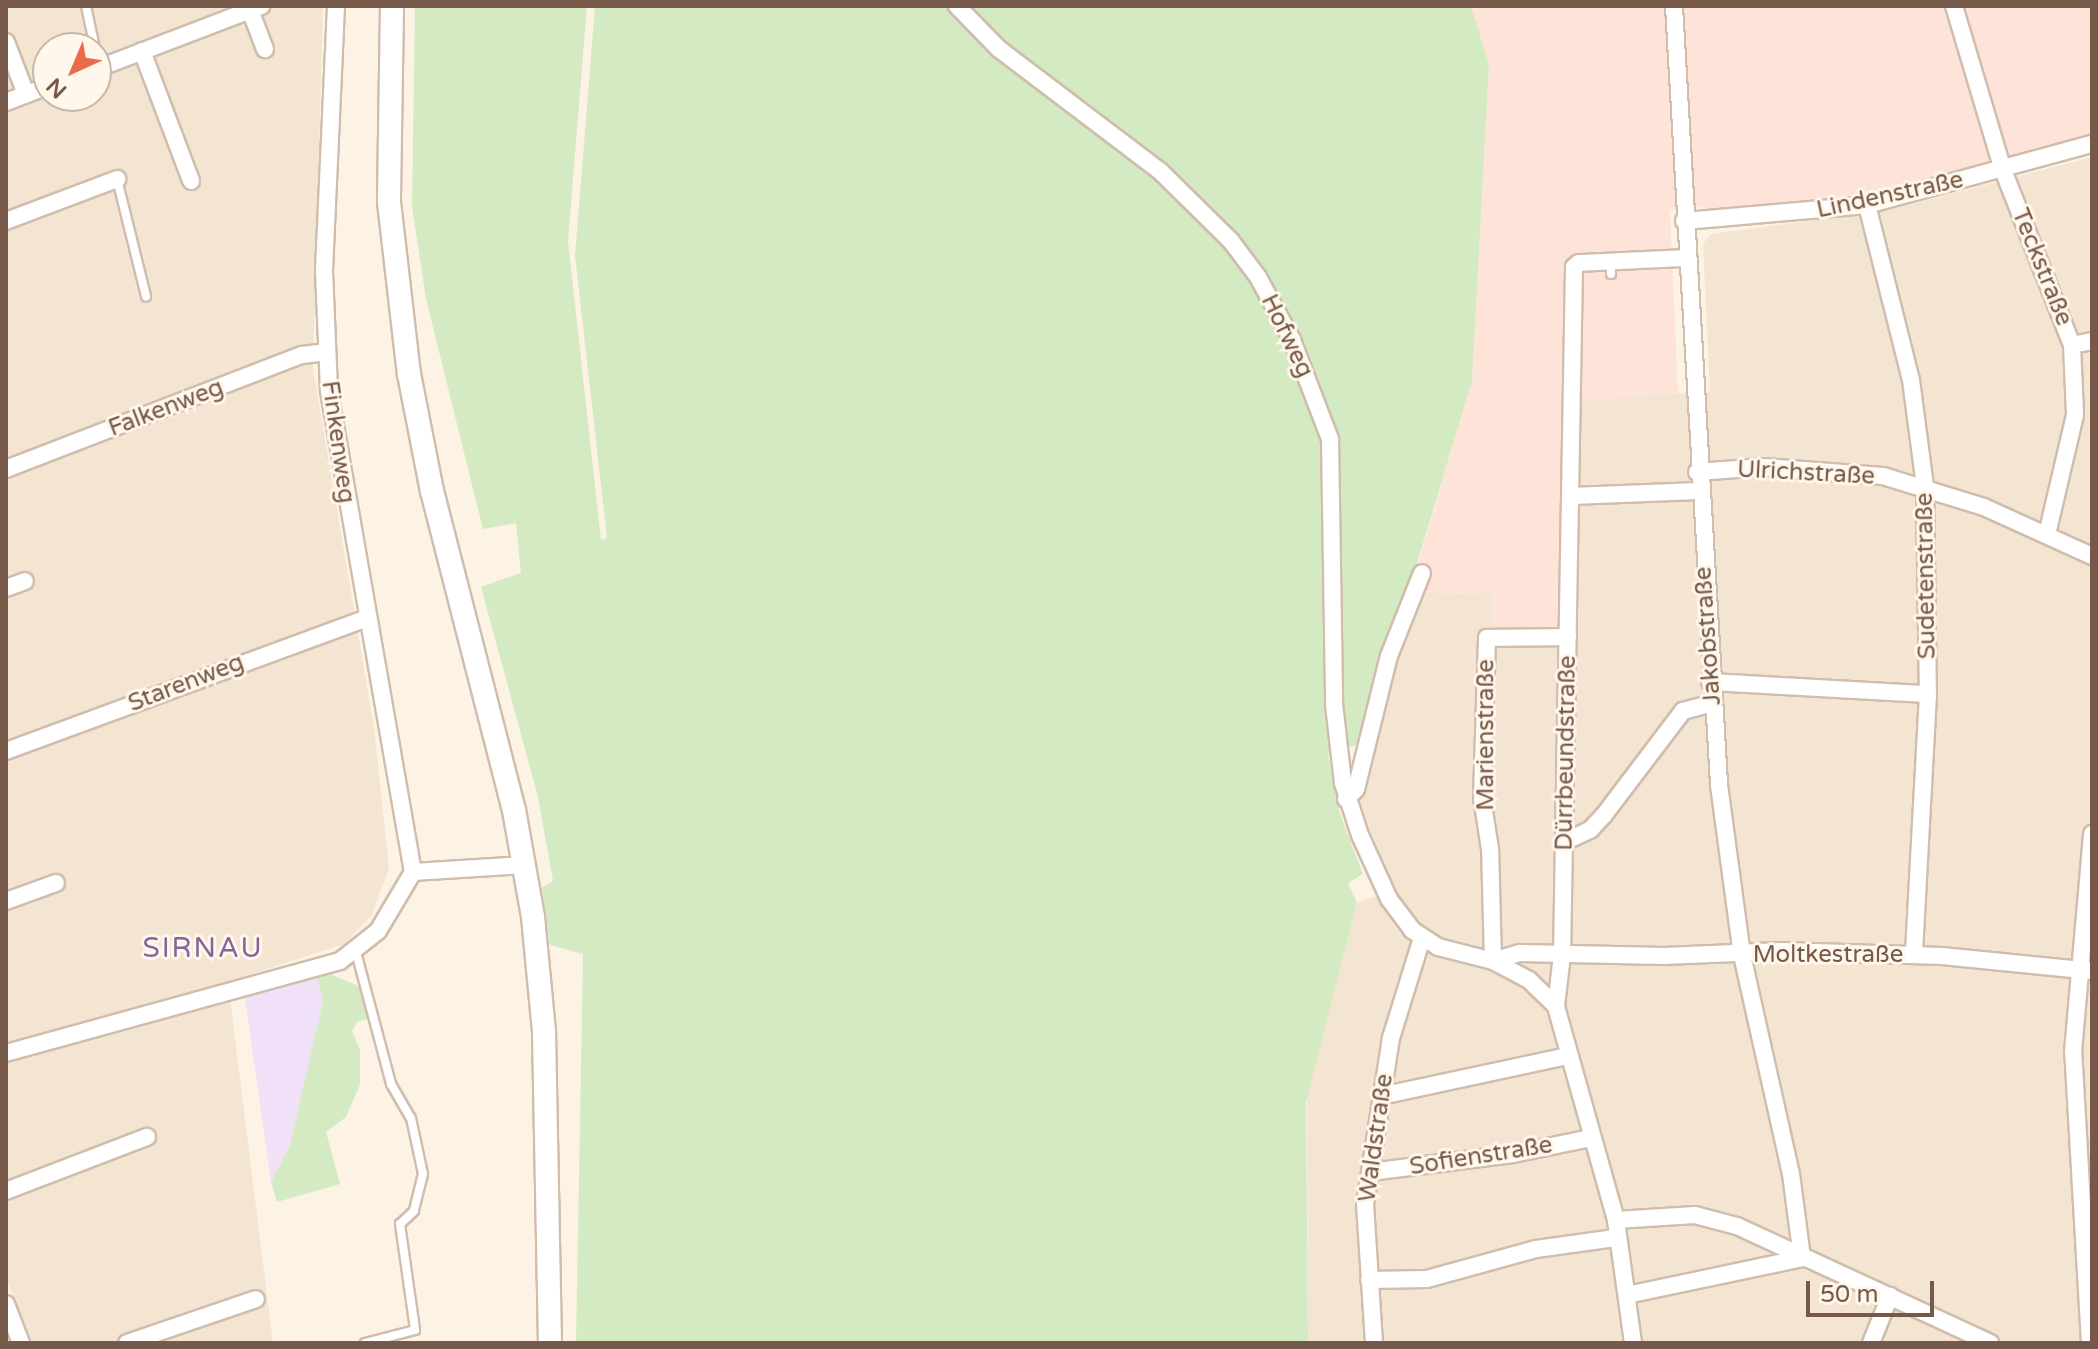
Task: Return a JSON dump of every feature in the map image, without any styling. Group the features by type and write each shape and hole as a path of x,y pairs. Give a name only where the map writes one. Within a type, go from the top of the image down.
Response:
{"main road":[{"path":"392,6 389,202 406,360 432,491 525,865 544,1032 550,1343"}],"street":[{"name":"Finkenweg","path":"336,6 324,271 332,424 413,872"},
{"name":"Hofweg","path":"957,6 987,39 1142,155 1214,222 1258,277 1292,340 1321,407 1332,454 1331,659 1346,799 1385,892 1422,938"},
{"name":"Jakobstraße","path":"1674,6 1685,258 1712,703 1742,955 1791,1174 1802,1258"},
{"name":"Teckstraße","path":"1954,6 2003,170 2072,345 2075,415 2047,534"},
{"path":"112,60 256,7 265,49"},
{"path":"6,42 26,94"},
{"path":"142,51 191,181"},
{"path":"6,102 32,92"},
{"name":"Lindenstraße","path":"1684,221 1867,205 2092,144"},
{"path":"6,221 117,179"},
{"name":"Sudetenstraße","path":"1867,205 1911,380 1925,487 1928,694 1914,954"},
{"name":"Dürrbeundstraße","path":"1633,1343 1615,1238 1616,1220 1556,1006 1562,955 1574,267 1611,268 1685,258"},
{"path":"2072,345 2092,341"},
{"name":"Falkenweg","path":"6,469 302,355 327,352"},
{"name":"Ulrichstraße","path":"1697,472 1820,469 1883,476 1925,487 2047,534 2092,556"},
{"path":"1571,496 1698,491"},
{"path":"1346,799 1355,791 1389,656 1422,573"},
{"path":"6,588 25,581"},
{"name":"Starenweg","path":"6,751 367,618"},
{"name":"Marienstraße","path":"1493,961 1490,849 1482,798 1487,638 1568,637"},
{"path":"1710,682 1928,694"},
{"path":"1564,842 1604,815 1683,711 1712,703"},
{"path":"2090,1343 2086,1191 2073,1099 2092,834"},
{"path":"6,1053 322,968 356,952 378,931 413,872 525,865"},
{"path":"6,901 56,883"},
{"path":"1422,938 1448,951 1493,961 1529,980 1556,1006"},
{"name":"Waldstraße","path":"1374,1343 1364,1213 1394,1029 1422,938"},
{"name":"Moltkestraße","path":"1493,961 1520,953 1742,955 1782,951 1914,954 2084,970"},
{"path":"1381,1096 1568,1056"},
{"path":"6,1191 147,1137"},
{"name":"Sofienstraße","path":"1370,1172 1513,1154 1591,1138"},
{"path":"1616,1220 1713,1218 1990,1343"},
{"path":"1369,1280 1427,1279 1536,1249 1615,1238"},
{"path":"1627,1295 1802,1258"},
{"path":"1871,1343 1890,1296"},
{"path":"127,1343 256,1299"},
{"path":"6,1304 21,1343"}],"lane":[{"path":"86,6 92,32"},
{"path":"117,179 146,296"},
{"path":"356,952 391,1084 411,1118 423,1174 414,1211 400,1224 415,1330 365,1343"}],"shaded area":[{"path":"6,6 323,6 313,368 374,728 389,868 372,915 344,944 228,982 273,1343 31,1343 6,1278"},
{"path":"1471,6 2092,6 2092,136 1854,196 1710,214 1703,207 1670,210 1678,393 1562,401 1560,633 1492,631 1491,593 1410,591 1472,381 1489,64"},
{"path":"2092,157 2092,1343 1308,1343 1307,1095 1357,903 1395,889 1359,803 1393,660 1420,592 1492,593 1560,489 1562,401 1710,391 1703,244 1711,234 1889,210"},
{"path":"317,978 323,1001 290,1145 271,1182 245,998"}],"green space":[{"path":"415,6 587,6 568,241 601,540 607,538 575,256 595,6 1471,6 1489,64 1472,381 1363,743 1328,754 1339,811 1363,874 1348,883 1357,903 1306,1102 1308,1343 576,1343 583,954 550,945 542,887 553,881 538,797 481,587 521,573 516,523 483,529 426,299 412,206"},
{"path":"330,974 361,987 370,1018 357,1022 352,1031 360,1050 360,1084 346,1117 326,1132 340,1184 277,1202 271,1182 290,1145 323,1001 317,978"}],"district":[{"name":"SIRNAU","path":"203,948"}]}
